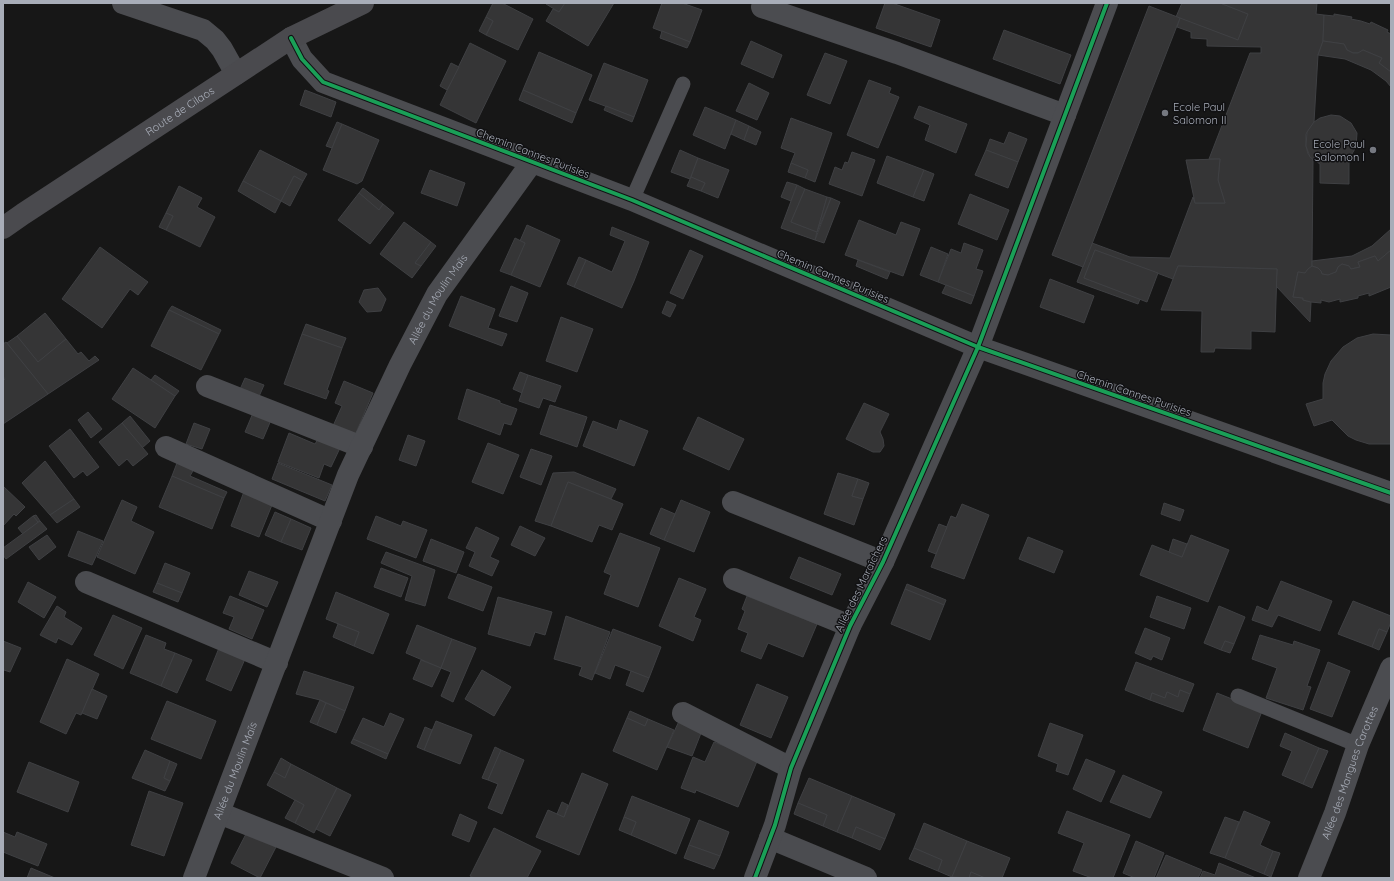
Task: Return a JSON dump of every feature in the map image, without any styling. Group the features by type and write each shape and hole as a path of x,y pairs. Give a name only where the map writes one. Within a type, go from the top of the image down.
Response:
{"main road":[{"name":"Route de Cilaos","path":"3,228 291,38 363,3"}],"street":[{"path":"123,3 204,30 222,49 236,74"},
{"name":"Allée des Maraîchers","path":"756,878 770,838 791,768 850,626 883,562 978,347 1107,3"},
{"path":"762,7 897,53 1066,115"},
{"name":"Chemin Cannes Purisies","path":"291,38 302,59 323,82 632,200 978,347 1391,493"},
{"name":"Allée du Moulin Maïs","path":"194,878 348,475 400,365 437,294 527,169 531,161"},
{"path":"207,386 362,447"},
{"path":"166,447 331,521"},
{"path":"733,502 883,562"},
{"path":"734,579 850,626"},
{"path":"86,582 277,663"},
{"name":"Allée des Mangues Carottes","path":"1309,878 1335,813 1358,745 1391,668"},
{"path":"683,713 791,768"},
{"path":"219,813 383,878"},
{"path":"770,838 866,878"}],"lane":[{"path":"632,200 682,84"},
{"path":"1238,696 1358,745"}],"building":[{"path":"493,3 502,3 533,19 518,50 486,35 493,21 486,17"},
{"path":"565,3 559,12 546,4"},
{"path":"565,3 614,3 588,46 546,21 553,9 559,12"},
{"path":"662,3 682,3 702,10 690,42 653,28"},
{"path":"885,3 892,3 940,20 931,47 876,28"},
{"path":"1182,3 1220,3 1248,14 1238,40 1176,17"},
{"path":"1220,3 1317,3 1316,14 1324,15 1323,41 1318,55 1314,122 1306,134 1308,154 1313,160 1312,266 1305,273 1298,272 1293,297 1303,298 1303,300 1311,302 1310,322 1276,286 1277,269 1178,266 1173,279 1095,250 1084,278 1140,299 1138,304 1077,282 1092,243 1130,257 1170,258 1193,197 1195,203 1225,203 1218,180 1220,159 1209,159 1250,53 1261,53 1261,47 1207,46 1207,39 1191,38 1191,32 1177,27 1180,18 1238,40 1248,14"},
{"path":"1149,6 1180,18 1083,267 1052,255"},
{"path":"1334,14 1352,17 1351,19 1370,24 1371,22 1388,30 1387,32 1391,34 1391,72 1379,63 1382,58 1363,50 1358,53 1353,53 1347,50 1344,44 1323,41 1324,15 1334,16"},
{"path":"486,17 493,21 486,35 479,31"},
{"path":"1004,30 1071,55 1060,84 993,59"},
{"path":"662,31 690,42 687,48 660,38"},
{"path":"751,41 782,55 773,78 741,64"},
{"path":"1323,41 1344,44 1347,50 1353,53 1358,53 1363,50 1382,58 1379,63 1391,72 1391,87 1386,81 1371,70 1345,59 1318,55"},
{"path":"470,43 506,61 476,123 440,105"},
{"path":"539,52 592,75 576,113 523,90"},
{"path":"825,53 847,61 830,104 807,95"},
{"path":"451,63 459,67 447,90 440,86"},
{"path":"604,63 648,80 634,117 589,100"},
{"path":"869,80 891,88 889,93 899,97 878,148 847,135"},
{"path":"749,83 769,93 757,120 736,111"},
{"path":"305,90 336,102 331,117 300,105"},
{"path":"523,90 576,113 572,123 519,100"},
{"path":"606,106 634,117 632,122 604,110"},
{"path":"919,106 967,124 956,153 925,140 930,125 914,118"},
{"path":"705,107 736,120 725,149 693,135"},
{"path":"1331,115 1340,116 1351,123 1357,133 1356,147 1349,159 1349,184 1320,183 1320,164 1310,157 1306,146 1307,132 1314,122 1320,118"},
{"path":"791,118 832,133 815,182 805,178 808,170 791,163 795,153 781,148"},
{"path":"736,120 749,126 744,140 731,134"},
{"path":"337,122 342,124 332,148 326,146"},
{"path":"342,124 379,140 362,181 357,184 323,170"},
{"path":"749,126 761,132 756,145 744,140"},
{"path":"1009,132 1027,139 1018,162 986,150 990,139 1004,144"},
{"path":"260,150 307,174 303,181 294,176 281,201 243,181"},
{"path":"680,150 698,158 690,179 671,172"},
{"path":"986,150 1018,162 1008,188 975,175"},
{"path":"852,152 875,160 862,196 829,184 835,167 842,170 845,162 848,163"},
{"path":"887,156 924,170 913,197 877,183"},
{"path":"698,158 729,170 718,198 701,191 705,183 691,177"},
{"path":"1220,159 1218,180 1225,203 1195,203 1186,160"},
{"path":"791,163 808,170 805,178 788,172"},
{"path":"430,170 465,183 457,206 421,193"},
{"path":"924,170 934,174 924,201 913,197"},
{"path":"294,176 303,181 290,206 281,201"},
{"path":"691,177 705,183 701,191 687,186"},
{"path":"243,181 281,201 275,213 238,191"},
{"path":"787,182 797,185 791,201 781,197"},
{"path":"797,185 805,189 791,222 817,232 815,240 781,228"},
{"path":"179,186 202,198 197,207 215,217 200,247 166,230 173,216 166,213"},
{"path":"363,188 383,204 379,210 359,193"},
{"path":"805,189 827,197 817,232 791,222"},
{"path":"359,193 379,210 383,204 394,213 370,244 338,220"},
{"path":"970,194 1009,210 997,240 958,224"},
{"path":"827,197 831,198 817,232"},
{"path":"831,198 840,202 824,243 815,240"},
{"path":"166,213 173,216 166,230 159,227"},
{"path":"859,220 896,235 901,222 920,229 903,276 845,255"},
{"path":"404,222 431,242 415,263 421,266 412,278 380,254"},
{"path":"527,225 560,240 540,287 511,275 525,243 520,241"},
{"path":"612,227 649,242 622,308 574,287 586,260 612,272 625,241 610,235"},
{"path":"1391,229 1391,250 1378,261 1375,256 1358,262 1360,267 1351,269 1349,266 1342,264 1338,267 1336,272 1328,275 1322,274 1318,268 1312,266 1312,261 1352,256 1372,246"},
{"path":"515,238 525,243 511,275 500,271"},
{"path":"431,242 436,246 421,266 415,263"},
{"path":"964,243 983,250 976,269 983,271 974,296 938,282 951,249 961,253"},
{"path":"100,247 148,282 138,295 130,289 102,328 62,299"},
{"path":"931,247 948,254 938,282 920,275"},
{"path":"690,250 703,256 683,299 670,293"},
{"path":"1095,250 1158,273 1147,302 1084,278"},
{"path":"1391,250 1391,287 1369,296 1369,293 1358,296 1358,298 1340,302 1340,299 1329,302 1321,300 1321,303 1311,302 1303,300 1303,298 1293,297 1298,272 1305,273 1312,266 1318,268 1322,274 1328,275 1336,272 1338,267 1342,264 1349,266 1351,269 1360,267 1358,262 1375,256 1378,261"},
{"path":"579,257 586,260 574,287 567,284"},
{"path":"858,260 890,272 887,279 856,266"},
{"path":"1178,266 1277,269 1275,332 1251,331 1251,349 1215,348 1214,352 1201,352 1202,311 1161,310"},
{"path":"1050,279 1094,296 1084,323 1040,307"},
{"path":"946,285 974,296 971,304 942,293"},
{"path":"511,286 528,293 517,322 499,316"},
{"path":"378,288 386,299 381,311 367,312 359,302 364,290"},
{"path":"461,296 495,309 488,328 507,334 502,346 449,326"},
{"path":"667,301 676,305 670,317 662,313"},
{"path":"172,306 221,330 219,334 169,310"},
{"path":"169,310 219,334 201,370 151,346"},
{"path":"45,313 66,339 38,362 17,336"},
{"path":"561,317 593,329 577,372 546,361"},
{"path":"306,324 346,338 342,348 302,334"},
{"path":"302,334 342,348 327,390 329,391 326,399 284,384"},
{"path":"1373,334 1391,335 1390,444 1369,444 1356,440 1348,436 1332,420 1314,426 1306,404 1323,399 1323,383 1325,374 1331,361 1343,347 1357,338"},
{"path":"17,336 38,362 66,339 78,354 81,352 89,361 95,356 99,360 48,394 7,343"},
{"path":"6,342 48,394 3,424 3,381 5,379 3,376 3,344"},
{"path":"133,368 175,396 155,428 112,399"},
{"path":"520,372 528,375 522,393 513,389"},
{"path":"155,375 179,391 175,396 151,380"},
{"path":"528,375 561,386 555,402 543,398 539,408 519,401"},
{"path":"245,378 264,385 257,401 238,394"},
{"path":"344,381 373,393 355,435 333,426 342,406 335,403"},
{"path":"467,389 517,409 511,425 504,423 500,435 458,419"},
{"path":"864,403 889,414 880,432 884,446 880,452 873,452 846,439"},
{"path":"550,405 587,417 577,447 540,434"},
{"path":"88,412 102,429 91,438 78,420"},
{"path":"253,413 271,420 263,439 245,432"},
{"path":"130,416 150,441 142,448 122,423"},
{"path":"698,417 744,439 729,470 683,449"},
{"path":"620,420 648,431 634,466 583,446 593,421 617,430"},
{"path":"122,423 148,454 133,466 127,459 119,466 99,442"},
{"path":"194,423 210,429 202,449 186,444"},
{"path":"70,429 99,467 87,476 83,471 74,478 49,446"},
{"path":"289,433 315,444 318,439 340,448 331,467 324,464 319,478 278,462"},
{"path":"408,435 425,441 416,466 399,460"},
{"path":"488,443 519,455 503,494 472,482"},
{"path":"531,449 552,456 541,485 520,477"},
{"path":"45,461 74,499 50,515 22,483"},
{"path":"177,463 194,469 190,476 227,492 224,498 172,476"},
{"path":"278,463 332,485 325,501 272,479"},
{"path":"574,472 616,489 611,499 568,482 551,526 535,521 553,473"},
{"path":"838,473 858,479 852,496 863,499 854,525 824,514"},
{"path":"172,476 224,498 212,529 159,507"},
{"path":"858,479 869,483 863,499 852,496"},
{"path":"568,482 623,504 612,530 599,525 592,542 551,526"},
{"path":"3,486 25,507 16,516 14,514 3,526"},
{"path":"245,489 274,500 259,537 231,526"},
{"path":"74,499 80,507 57,523 50,515"},
{"path":"122,500 137,507 131,521 154,532 135,574 97,557"},
{"path":"681,500 710,512 694,552 664,540"},
{"path":"1164,503 1184,510 1180,521 1161,514"},
{"path":"962,504 989,515 964,579 931,567 951,516 956,518"},
{"path":"661,508 675,514 664,540 650,534"},
{"path":"275,512 291,519 281,542 265,535"},
{"path":"36,515 40,521 38,522 33,516"},
{"path":"33,516 38,522 23,534 18,528"},
{"path":"376,516 401,526 403,521 427,530 416,558 367,539"},
{"path":"291,519 311,528 302,550 281,542"},
{"path":"40,521 47,529 6,559 3,555 3,548"},
{"path":"939,524 947,527 936,554 928,551"},
{"path":"520,526 545,538 535,556 511,545"},
{"path":"476,527 499,538 490,557 499,561 492,576 469,566 475,552 466,548"},
{"path":"78,531 103,541 92,565 68,556"},
{"path":"620,533 660,548 638,607 604,594 611,575 604,572"},
{"path":"47,535 56,547 39,560 29,547"},
{"path":"1191,535 1229,550 1208,602 1140,575 1152,545 1182,557"},
{"path":"1028,537 1063,551 1054,573 1019,559"},
{"path":"431,539 464,552 456,573 423,561"},
{"path":"1173,539 1187,544 1182,557 1169,552"},
{"path":"386,552 435,570 425,606 405,600 412,576 381,563"},
{"path":"799,557 841,574 832,595 790,578"},
{"path":"165,563 190,573 182,593 157,583"},
{"path":"381,568 408,578 401,597 374,587"},
{"path":"249,571 278,582 267,607 239,595"},
{"path":"458,574 492,587 483,611 448,598"},
{"path":"679,578 706,589 694,617 701,620 693,641 659,626"},
{"path":"1281,581 1332,601 1320,631 1278,615 1272,627 1252,620 1257,606 1268,611"},
{"path":"28,582 56,597 44,618 18,602"},
{"path":"157,583 182,593 178,602 153,592"},
{"path":"907,584 946,600 944,605 905,589"},
{"path":"905,589 944,605 930,640 891,624"},
{"path":"336,592 389,614 373,654 354,646 359,632 326,619"},
{"path":"230,596 264,610 252,639 229,629 234,617 223,613"},
{"path":"747,596 817,624 803,657 768,643 761,659 741,651 748,633 738,629 745,611 742,609"},
{"path":"1157,596 1191,608 1184,629 1150,617"},
{"path":"498,597 552,612 545,635 535,632 530,646 488,634"},
{"path":"1353,601 1391,616 1391,622 1387,632 1379,629 1372,647 1338,634"},
{"path":"57,606 66,612 64,617 82,628 72,645 58,638 56,643 40,635"},
{"path":"1219,606 1245,617 1234,644 1225,641 1221,650 1204,643"},
{"path":"113,615 142,628 123,669 94,655"},
{"path":"566,616 610,632 592,680 579,675 582,667 554,659"},
{"path":"338,624 359,632 354,646 333,637"},
{"path":"417,625 452,639 441,668 406,653"},
{"path":"1145,628 1170,638 1162,660 1153,656 1151,660 1135,653"},
{"path":"613,629 661,647 649,678 615,665 610,679 595,673"},
{"path":"1379,629 1387,632 1379,650 1372,647"},
{"path":"146,635 166,643 164,649 175,653 161,686 130,673"},
{"path":"1260,635 1293,645 1294,641 1320,650 1307,686 1311,687 1303,710 1266,698 1277,668 1252,659"},
{"path":"452,639 476,648 453,702 441,696 451,672 441,668"},
{"path":"3,641 21,648 10,672 4,670 3,673"},
{"path":"1225,641 1234,644 1230,653 1221,650"},
{"path":"219,648 245,659 231,691 206,680"},
{"path":"175,653 192,660 177,693 161,686"},
{"path":"67,659 99,674 81,715 76,713 66,734 40,722"},
{"path":"421,660 441,668 432,687 413,679"},
{"path":"1136,662 1194,684 1190,694 1180,690 1178,697 1167,692 1165,698 1152,693 1150,700 1125,690"},
{"path":"1328,662 1350,671 1332,717 1310,709"},
{"path":"482,670 511,687 494,716 465,699"},
{"path":"304,671 354,687 345,711 320,700 296,694"},
{"path":"631,671 649,678 643,692 626,685"},
{"path":"757,684 788,697 771,738 740,725"},
{"path":"92,689 107,696 97,719 82,713"},
{"path":"1180,690 1190,694 1183,712 1150,700 1152,693 1165,698 1167,692 1178,697"},
{"path":"1217,693 1262,711 1248,748 1203,730"},
{"path":"320,700 326,703 317,725 310,722"},
{"path":"167,701 216,721 201,759 151,739"},
{"path":"326,703 345,711 336,733 317,725"},
{"path":"630,711 648,719 645,726 627,718"},
{"path":"390,713 404,719 388,754 353,739 363,718 384,727"},
{"path":"627,718 645,726 648,719 674,730 657,770 613,751"},
{"path":"680,719 703,728 692,756 667,747"},
{"path":"436,721 472,735 460,764 424,750"},
{"path":"1050,723 1083,735 1068,775 1056,771 1058,764 1038,756"},
{"path":"425,727 432,730 424,750 417,747"},
{"path":"1285,733 1319,748 1303,784 1282,775 1292,751 1280,746"},
{"path":"353,739 388,754 386,759 351,743"},
{"path":"714,742 758,759 738,807 696,790 695,793 681,788 693,757 705,762"},
{"path":"495,747 501,750 488,780 482,778"},
{"path":"1319,748 1328,751 1312,788 1303,784"},
{"path":"145,750 170,761 164,778 170,781 165,791 132,778"},
{"path":"501,750 524,760 502,814 488,808 498,784 488,780"},
{"path":"281,758 291,764 285,778 274,772"},
{"path":"1086,759 1115,771 1101,802 1073,789"},
{"path":"170,761 177,764 170,781 164,778"},
{"path":"29,762 79,782 68,812 17,792"},
{"path":"291,764 337,788 314,833 295,823 304,805 267,785 274,772 285,778"},
{"path":"582,773 608,784 579,855 536,837 548,810 564,817"},
{"path":"1123,775 1162,792 1150,818 1110,802"},
{"path":"809,778 852,796 837,832 823,826 827,815 798,803"},
{"path":"337,788 351,795 330,836 316,829"},
{"path":"149,791 183,803 164,856 131,845"},
{"path":"632,796 690,819 676,854 631,835 636,822 624,817"},
{"path":"852,796 895,814 885,839 856,827 852,838 837,832"},
{"path":"295,800 304,805 295,823 285,818"},
{"path":"562,802 568,805 564,817 557,814"},
{"path":"798,803 827,815 823,826 794,814"},
{"path":"1067,811 1130,835 1113,878 1092,878 1073,871 1084,843 1058,833"},
{"path":"1244,811 1270,822 1260,845 1273,851 1264,874 1225,858"},
{"path":"460,814 477,822 469,842 452,835"},
{"path":"624,817 636,822 631,835 619,830"},
{"path":"1225,817 1239,822 1225,858 1210,853"},
{"path":"699,820 729,832 720,856 689,845"},
{"path":"924,823 967,841 952,877 938,871 942,860 914,848"},
{"path":"856,827 885,839 880,850 852,838"},
{"path":"494,828 541,851 527,878 474,878 470,876"},
{"path":"3,832 15,837 17,832 47,844 38,866 3,852"},
{"path":"247,832 276,847 260,878 231,863"},
{"path":"967,841 1010,858 1002,878 985,878 971,872 969,878 952,877"},
{"path":"1136,841 1164,853 1154,878 1135,878 1123,873"},
{"path":"689,845 720,856 714,869 684,858"},
{"path":"914,848 942,860 938,871 909,859"},
{"path":"1273,851 1280,853 1271,877 1264,874"},
{"path":"1166,855 1202,870 1198,878 1156,878"},
{"path":"1219,863 1256,878 1200,878 1203,871 1215,875"},
{"path":"31,868 55,878 27,878"},
{"path":"971,872 985,878 969,878"}],"cycle path":[{"path":"755,878 775,825 791,768 850,626 883,562 978,347 1107,3"},
{"path":"291,38 302,59 323,82 632,200 978,347 1391,493"}],"place":[{"name":"Ecole Paul Salomon II","path":"1165,113"},
{"name":"Ecole Paul Salomon I","path":"1373,150"}]}
